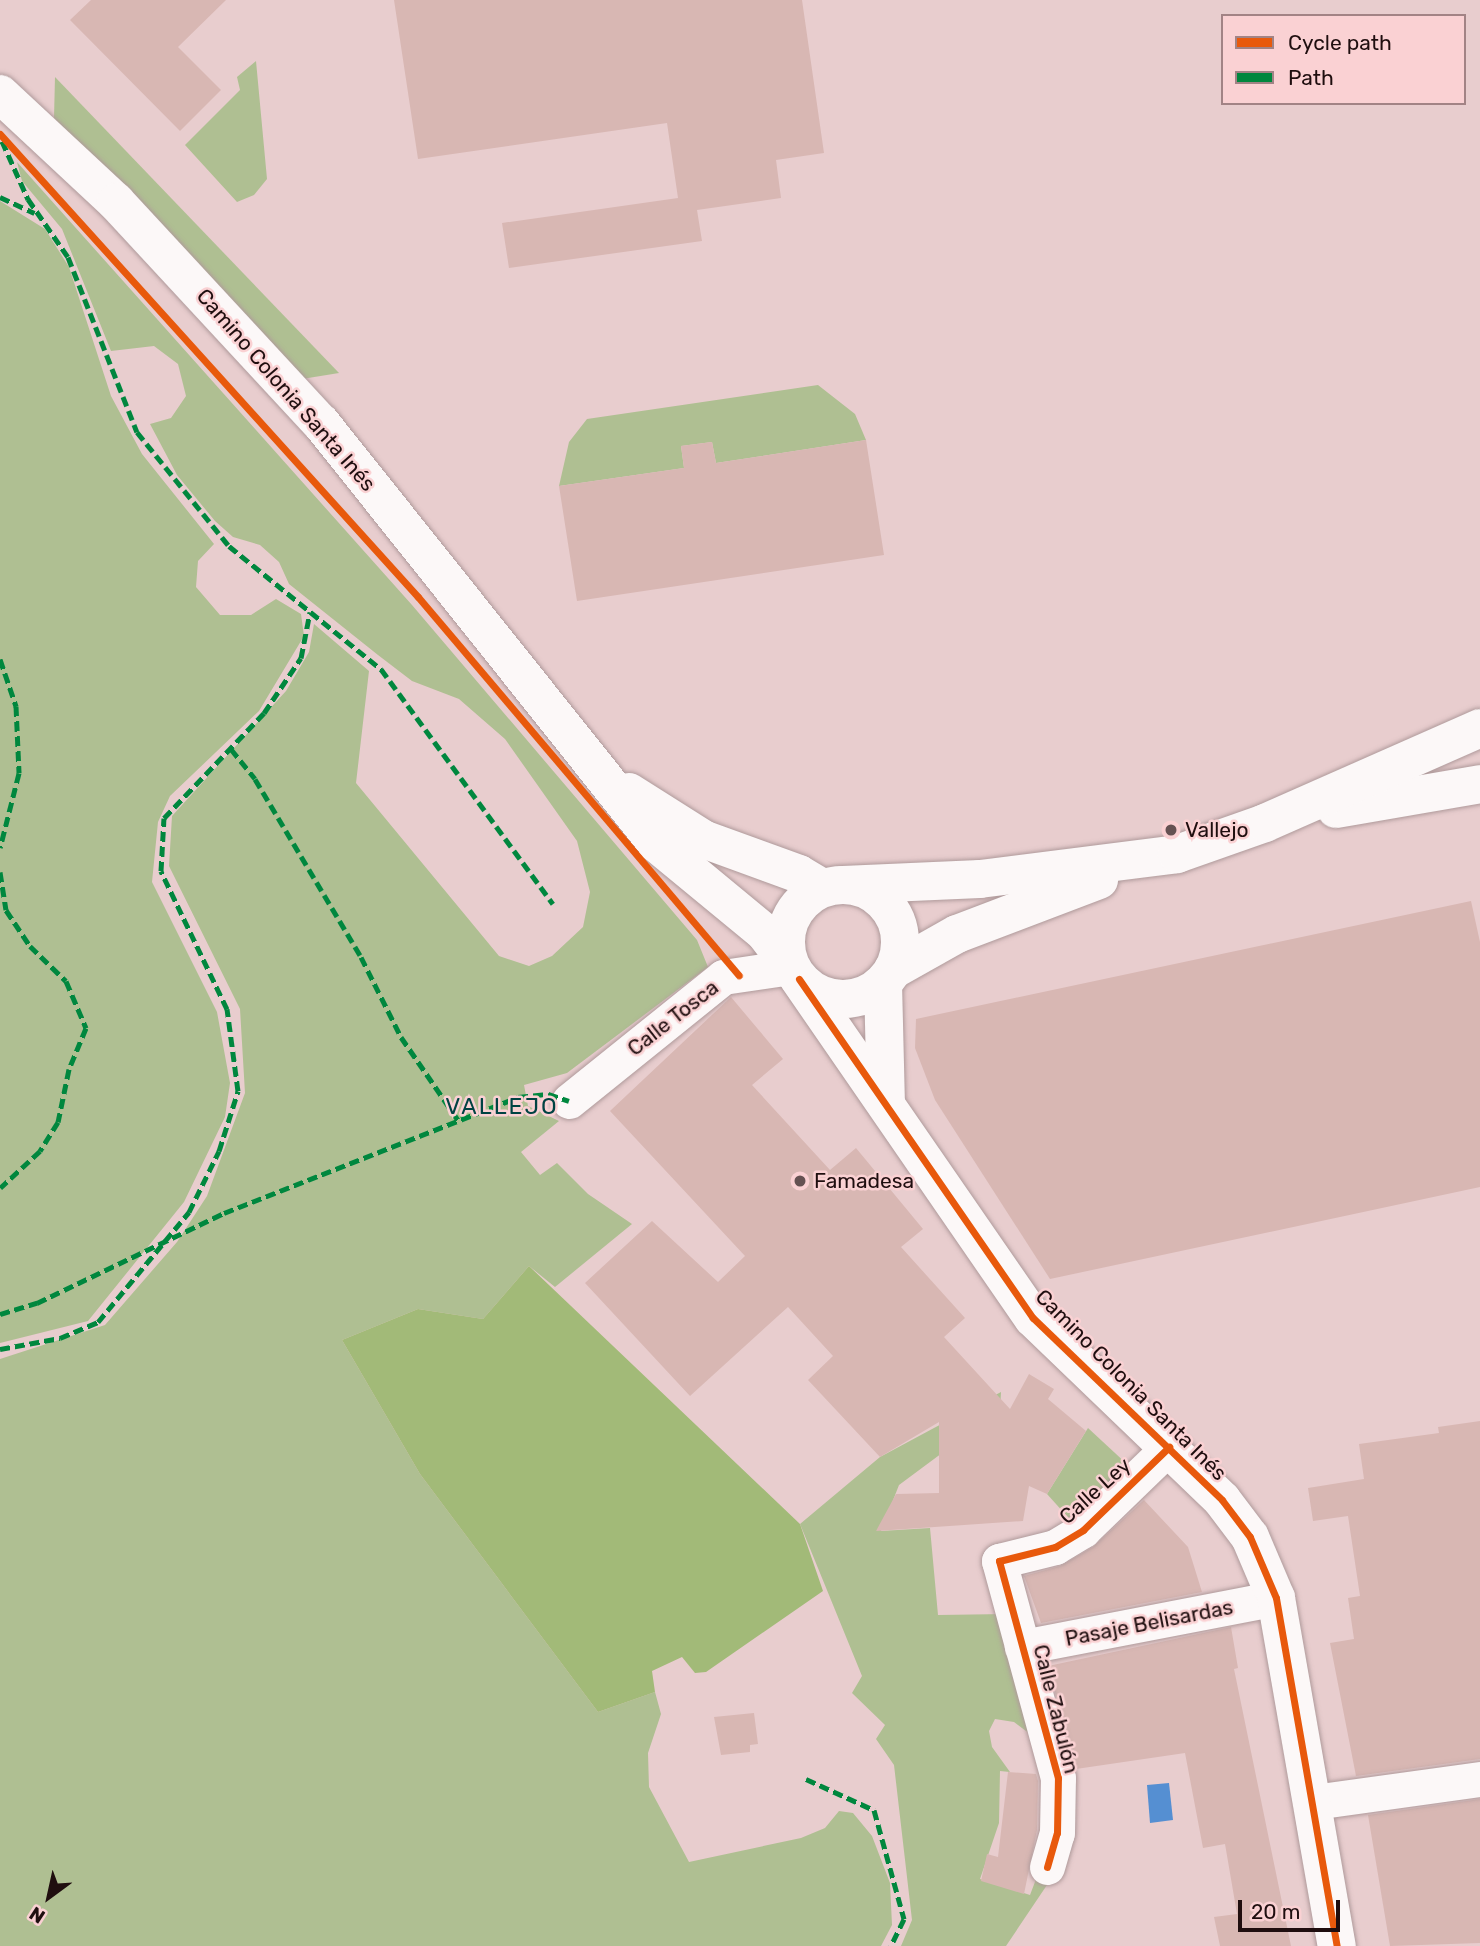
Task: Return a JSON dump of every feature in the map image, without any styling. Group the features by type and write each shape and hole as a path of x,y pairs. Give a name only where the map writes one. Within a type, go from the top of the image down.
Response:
{"main road":[{"name":"Camino Colonia Santa Inés","path":"0,94 116,202 321,423 656,843 764,932 886,1102 1033,1318 1168,1447 1250,1537 1276,1598 1314,1802 1337,1946"},
{"path":"1148,860 980,879 833,886 803,901 789,920 786,943 795,973 811,990 841,999 864,995 888,976 957,934 1148,860 1265,823 1480,729"},
{"name":"Camino Colonia Santa Inés","path":"601,773 703,839 833,886"},
{"path":"1265,823 1480,784"},
{"path":"833,886 872,893 895,919 900,936 888,976 886,1102"}],"street":[{"name":"Calle Tosca","path":"569,1101 723,977 795,973"},
{"name":"Calle Ley","path":"999,1561 1055,1547 1083,1530 1168,1447"},
{"name":"Calle Zabulón","path":"999,1561 1058,1778 1057,1833 1046,1867"},
{"name":"Pasaje Belisardas","path":"1022,1647 1276,1598"},
{"path":"1314,1802 1480,1779"}],"green space":[{"path":"256,61 267,179 254,195 237,202 185,145 240,90 237,77"},
{"path":"55,77 339,373 302,379 54,118"},
{"path":"17,162 412,605 697,940 708,967 567,1073 524,1085 528,1106 559,1121 521,1152 540,1175 557,1163 588,1194 632,1224 555,1287 529,1266 483,1319 418,1309 342,1340 420,1474 598,1712 655,1692 661,1714 648,1753 649,1787 689,1862 801,1838 825,1828 839,1811 853,1813 872,1836 890,1883 892,1925 881,1946 0,1946 0,1359 105,1325 177,1242 207,1196 245,1093 240,1009 169,866 172,816 286,691 309,652 314,624 369,671 356,783 499,956 529,966 552,956 583,927 590,892 577,841 505,739 459,699 412,681 289,584 279,562 260,545 233,537 215,521 177,475 150,424 171,418 186,396 178,364 154,346 111,351 62,229 22,181"},
{"path":"0,201 45,229 69,267 111,396 142,454 214,544 198,561 196,587 220,615 251,615 276,599 301,614 304,636 259,711 170,796 158,822 152,882 217,1012 230,1083 225,1117 184,1202 88,1321 0,1343"},
{"path":"818,385 855,414 866,440 716,463 712,442 681,446 684,468 559,486 569,442 587,419"},
{"path":"529,1266 800,1524 823,1591 706,1672 695,1673 682,1657 652,1671 655,1692 598,1712 420,1474 342,1340 418,1309 483,1319"},
{"path":"1001,1392 1000,1410 899,1485 881,1531 930,1528 938,1615 1006,1614 1030,1734 1014,1722 995,1719 989,1731 992,1747 1010,1772 1000,1771 999,1823 980,1879 1030,1895 1038,1874 1049,1882 1006,1946 901,1946 912,1920 894,1765 876,1739 885,1725 852,1693 862,1676 800,1524 880,1457"},
{"path":"1088,1428 1129,1466 1074,1524 1047,1494"}],"water":[{"path":"1169,1783 1173,1820 1150,1823 1147,1785"}],"building":[{"path":"91,0 226,0 178,47 221,90 180,131 70,20"},
{"path":"394,0 802,0 824,153 776,160 781,198 697,210 702,241 509,268 502,223 678,198 667,123 418,159"},
{"path":"866,440 884,555 577,601 559,486 684,468 681,446 712,442 716,463"},
{"path":"1471,901 1480,942 1480,1187 1050,1279 935,1100 915,1048 916,1019"},
{"path":"731,997 783,1059 752,1085 830,1170 856,1148 923,1229 901,1247 965,1318 944,1337 1010,1409 1029,1374 1054,1389 1048,1399 1086,1431 1047,1494 1029,1486 1023,1521 876,1531 896,1494 939,1493 939,1422 880,1457 808,1380 833,1356 788,1307 690,1396 585,1283 652,1221 718,1282 745,1256 610,1111"},
{"path":"1480,1421 1480,1759 1356,1776 1330,1643 1354,1639 1348,1598 1360,1596 1348,1516 1313,1521 1308,1488 1364,1479 1359,1444 1439,1433 1438,1427"},
{"path":"1144,1500 1188,1547 1202,1592 1041,1623 1024,1576 1060,1566 1093,1547"},
{"path":"1231,1627 1238,1668 1234,1669 1291,1946 1220,1946 1214,1917 1237,1914 1225,1844 1203,1848 1185,1753 1076,1769 1048,1666"},
{"path":"754,1713 758,1744 750,1745 750,1752 721,1755 714,1717"},
{"path":"1008,1772 1036,1774 1038,1781 1037,1830 1024,1894 981,1881 987,1854 998,1857"},
{"path":"1480,1799 1480,1943 1390,1946 1368,1815"}],"marked path":[{"path":"2,141 28,199 68,257 137,432 229,546 381,669 553,904"},
{"path":"0,197 35,213"},
{"path":"0,1349 60,1338 98,1322 189,1212 219,1151 238,1091 227,1009 161,871 164,818 264,713 301,658 310,612"},
{"path":"0,659 16,706 19,773 0,848"},
{"path":"231,749 255,779 361,957 401,1037 460,1123"},
{"path":"0,872 6,910 30,946 66,981 86,1028 69,1069 58,1122 40,1151 0,1188"},
{"path":"0,1314 37,1303 224,1213 518,1097 548,1094 569,1101"},
{"path":"806,1779 874,1810 904,1919 891,1946"}],"cycle path":[{"path":"0,134 418,597 739,975"},
{"path":"799,979 1033,1318 1222,1500 1250,1537 1276,1598 1337,1946"},
{"path":"1047,1867 1057,1833 1058,1778 999,1561 1055,1547 1083,1530 1169,1447"}],"place":[{"name":"Vallejo","path":"1171,830"},
{"name":"Famadesa","path":"800,1181"}],"district":[{"name":"VALLEJO","path":"502,1106"}]}
